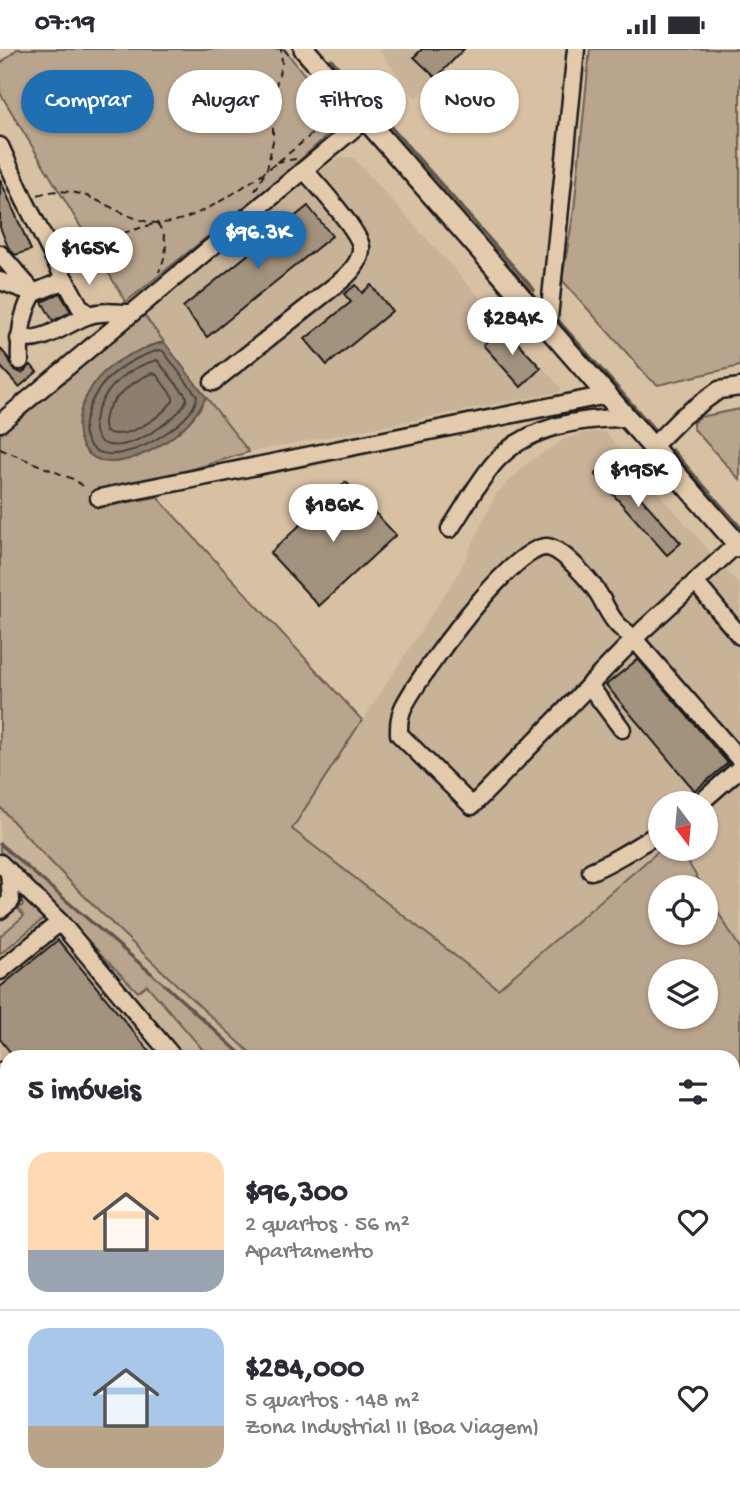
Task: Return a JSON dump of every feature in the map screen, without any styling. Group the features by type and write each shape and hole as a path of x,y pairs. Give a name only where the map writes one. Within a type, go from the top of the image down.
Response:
{"main road":[{"path":"365,133 548,328 739,545"}],"street":[{"path":"548,328 576,49"},
{"path":"0,423 348,133"},
{"path":"0,146 60,273 80,307 89,314"},
{"path":"213,382 342,280 351,272 360,256 362,249 356,234 304,170"},
{"path":"0,254 34,293"},
{"path":"20,361 19,339 29,302 34,293 60,273"},
{"path":"0,281 34,293"},
{"path":"19,339 33,340 53,334 89,314 131,313"},
{"path":"652,447 683,416 719,390 740,387"},
{"path":"99,498 607,395"},
{"path":"450,529 488,471 497,460 517,445 569,422 627,418"},
{"path":"739,545 634,639 472,806 399,734 399,721 404,707 447,642 503,576 535,549 545,547 564,556 589,582 618,626 634,639 740,760"},
{"path":"695,582 740,636"},
{"path":"589,685 622,729"},
{"path":"714,791 740,768"},
{"path":"591,871 614,862 648,840"},
{"path":"0,910 11,901 5,867"},
{"path":"5,867 60,922 167,1050"},
{"path":"0,971 60,922"}],"path":[{"path":"267,169 273,141 273,96 282,63 282,49 308,59"},
{"path":"60,273 110,237 195,215 267,169 311,133"},
{"path":"24,199 46,192 81,194 103,201 145,221 157,223"},
{"path":"157,223 167,241 167,251 159,273"},
{"path":"0,449 75,480 99,498"}],"shaded area":[{"path":"17,49 284,49 301,70 296,70 296,133 330,133 278,180 126,302 24,133 154,133 154,70 21,70 21,128 0,93 0,64"},
{"path":"378,49 464,49 443,70 420,70 420,94 416,98 406,85 406,70 394,70"},
{"path":"590,49 740,49 740,366 658,385 562,280 574,210"},
{"path":"341,157 352,157 360,165 561,388 560,392 249,452 144,315"},
{"path":"144,315 164,342 148,346 137,457 177,433 193,417 206,397 249,452 170,476 98,492 101,507 157,497 362,720 292,829 498,989 648,860 687,861 696,875 648,875 648,945 718,945 718,912 740,948 740,1050 247,1050 156,966 0,807 0,435"},
{"path":"740,409 740,480 693,428 693,423 700,417"},
{"path":"605,432 740,586 740,948 718,910 718,875 697,875 688,861 718,861 718,791 648,791 648,860 498,989 292,829 458,574 496,494 530,461 565,439 585,433"},
{"path":"0,807 35,847 169,978 247,1050 0,1050"},
{"path":"0,844 165,985 236,1050 203,1050 147,985 138,992 0,851"},
{"path":"17,886 43,919 0,954 0,936 24,916 18,909 23,905"}],"water":[{"path":"164,342 206,397 196,414 168,441 130,459 109,462 91,456 82,443 78,427 81,409 93,385 103,373 124,358"}],"building":[{"path":"422,49 464,49 444,70 428,70 414,57"},
{"path":"0,179 31,250 15,255 8,247 0,227"},
{"path":"308,206 332,236 207,337 183,307"},
{"path":"356,285 362,293 371,285 392,311 327,365 305,339 351,302 344,294"},
{"path":"60,293 71,312 53,321 42,302"},
{"path":"503,327 541,368 521,387 483,345"},
{"path":"0,348 14,370 22,373 31,365 37,372 19,387 0,366"},
{"path":"609,462 681,543 667,555 595,474"},
{"path":"346,482 396,535 319,606 270,553"},
{"path":"638,659 728,763 695,791 606,685"},
{"path":"58,940 148,1050 9,1050 0,1039 0,987"}],"waterway":[{"path":"331,59 534,290"},
{"path":"555,317 658,434"},
{"path":"672,450 740,527"},
{"path":"0,844 151,973"},
{"path":"165,985 236,1050"}]}
